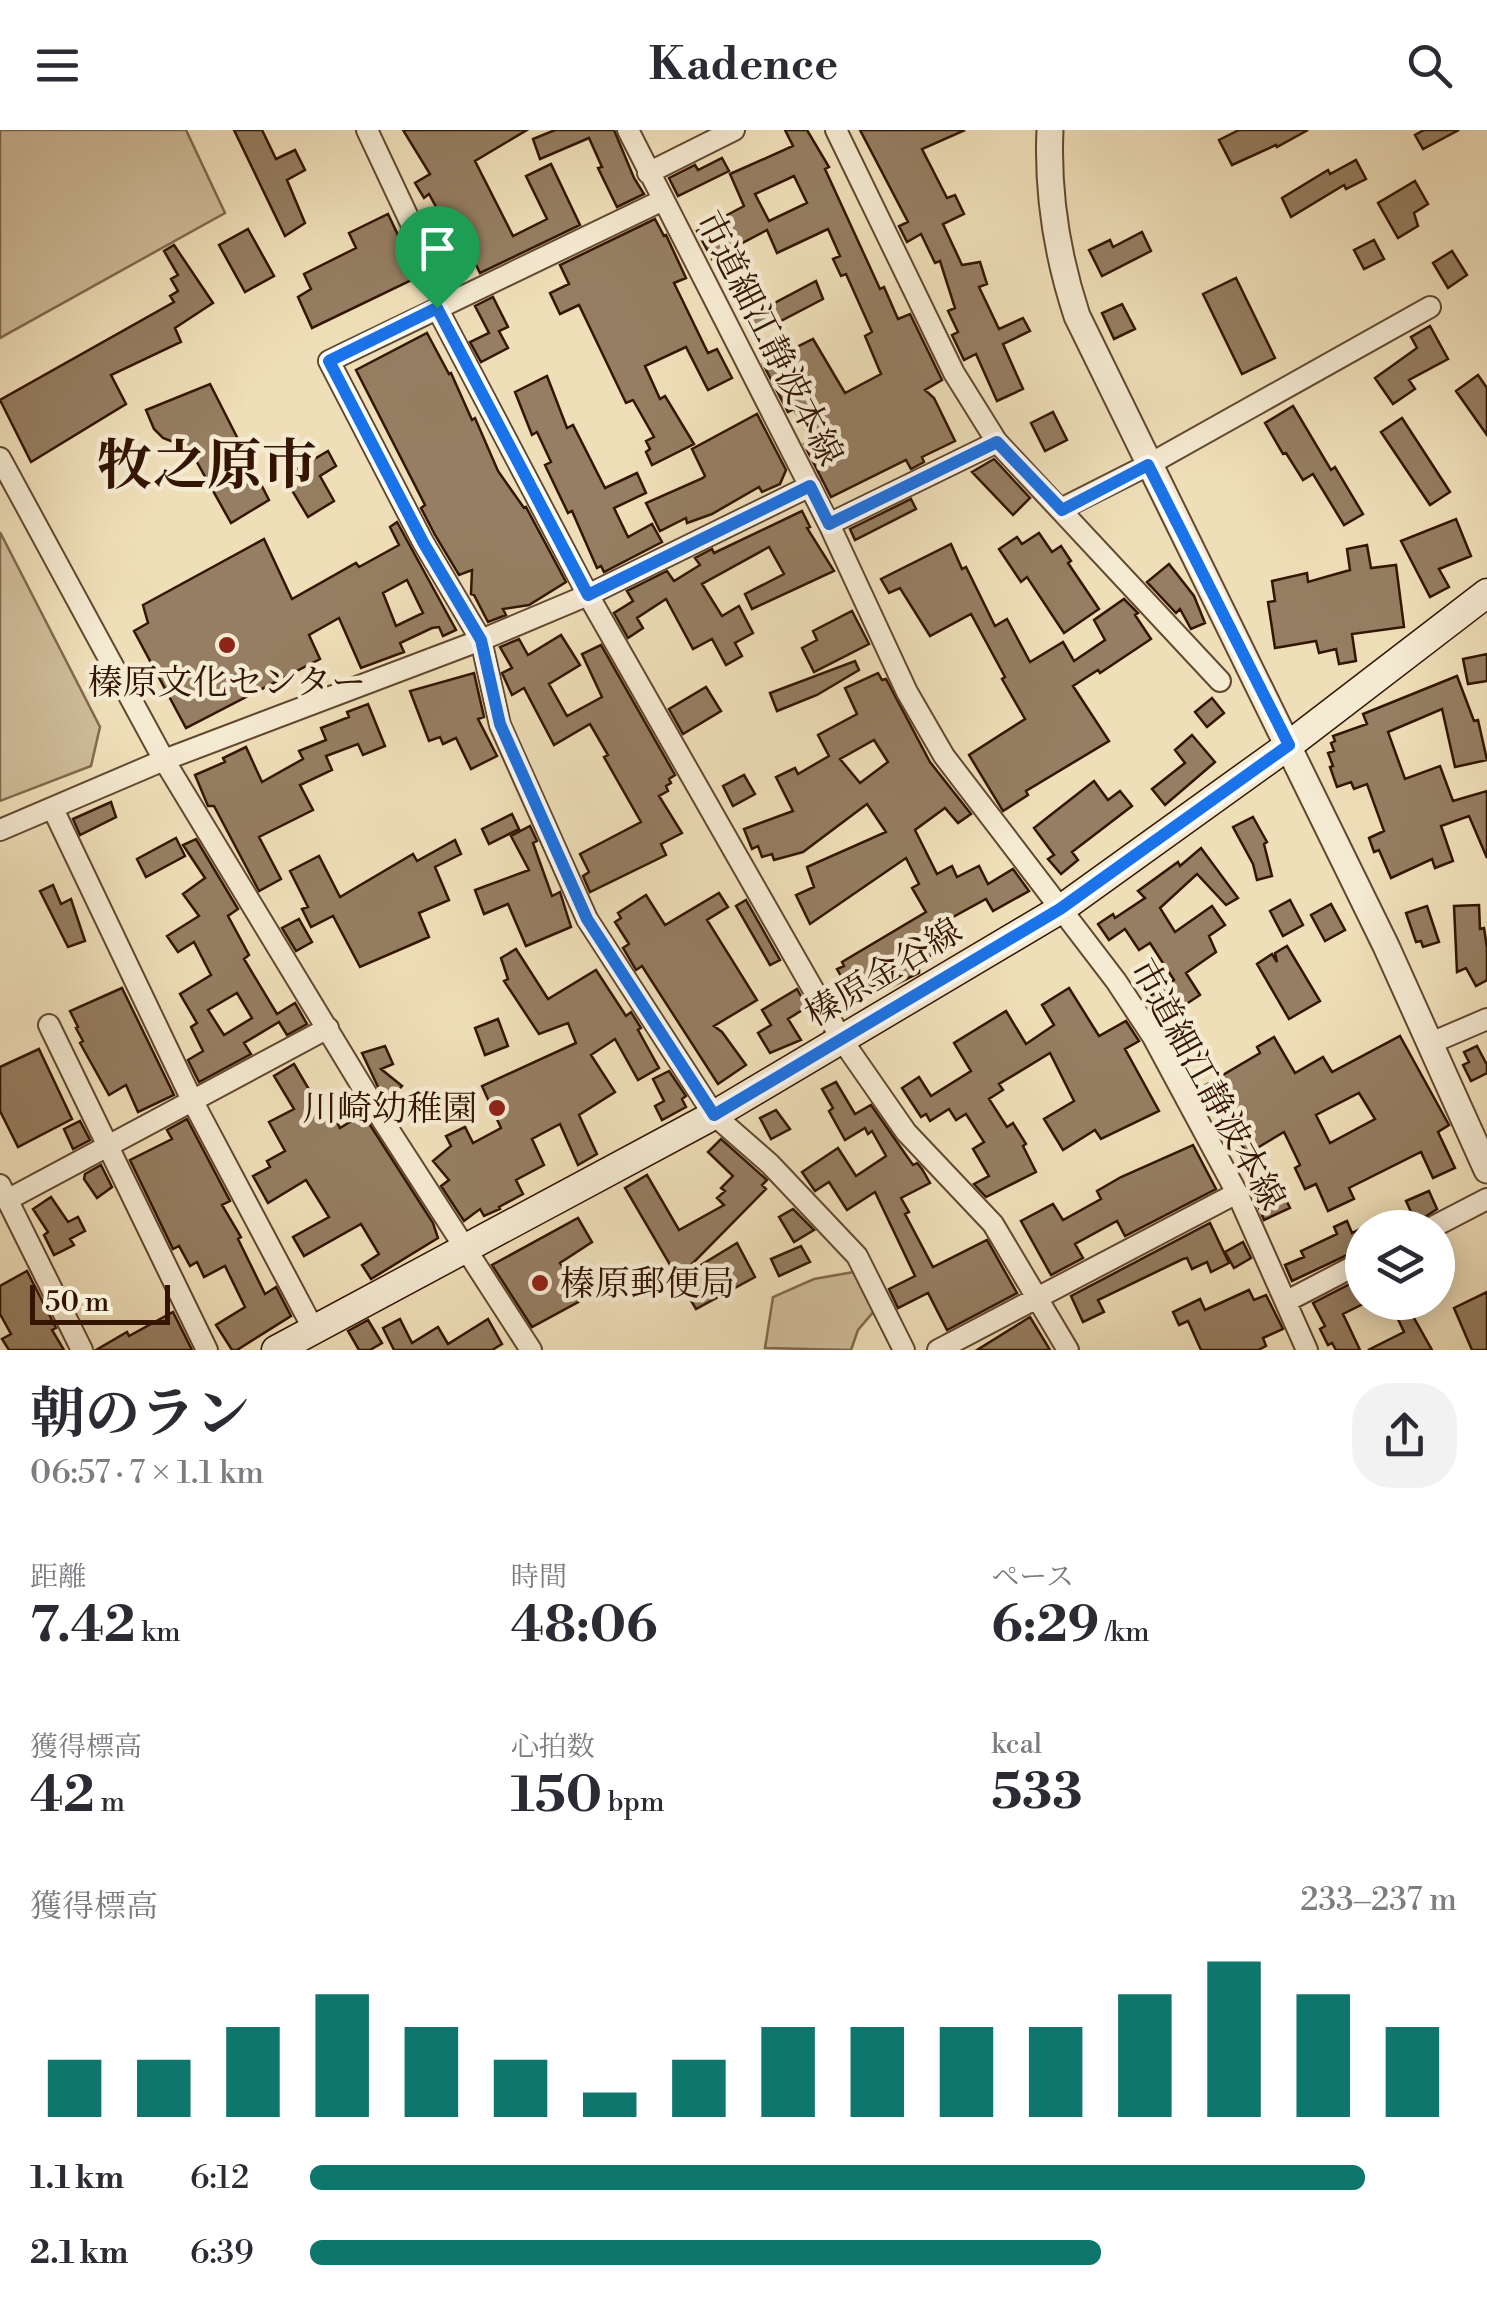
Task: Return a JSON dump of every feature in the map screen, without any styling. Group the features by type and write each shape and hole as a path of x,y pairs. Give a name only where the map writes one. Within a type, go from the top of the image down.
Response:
{"main road":[{"name":"榛原金谷線","path":"276,1350 714,1115 1060,909 1289,745 1487,593"}],"street":[{"path":"367,130 442,305 588,595 842,1040 906,1132 992,1224 1068,1350"},
{"name":"市道細江静波本線","path":"628,130 829,524 906,692 935,740 1153,1037 1237,1193 1306,1350"},
{"path":"648,172 734,130"},
{"path":"836,130 954,373 997,442 1220,681"},
{"path":"1050,130 1050,195 1059,259 1077,316 1289,745 1487,1170"},
{"path":"662,200 329,361 423,542 481,640 500,724 587,919 714,1115 770,1164 857,1256 904,1350"},
{"path":"1062,510 1430,307"},
{"path":"829,524 997,442"},
{"path":"0,458 164,760 530,1350"},
{"path":"0,830 164,760 481,640 588,595 810,486"},
{"path":"53,809 192,1100 314,1330"},
{"path":"1431,1044 1487,1019"},
{"path":"49,1025 207,1350"},
{"path":"82,1350 4,1193 108,1146 328,1028"},
{"path":"938,1350 1237,1193"},
{"path":"1455,1216 1487,1200"},
{"path":"1287,1301 1345,1271"}],"shaded area":[{"path":"0,130 186,130 225,213 0,338"},
{"path":"0,532 100,727 91,766 0,801"},
{"path":"854,1272 875,1310 858,1330 851,1350 765,1348 773,1297 814,1279"}],"building":[{"path":"234,130 262,130 276,159 295,150 305,170 287,180 305,223 285,236"},
{"path":"403,130 527,130 475,161 513,236 547,219 526,176 551,164 580,225 480,273 458,228 449,231 429,194 424,198 415,183 430,174"},
{"path":"555,130 614,130 644,194 617,207 589,138 540,159 533,139"},
{"path":"785,130 807,130 829,167 825,169 880,289 884,287 898,319 910,314 942,380 925,390 934,398 955,441 922,457 924,462 911,469 906,460 831,497 804,444 811,441 794,409 788,412 763,364 813,339 845,393 881,374 865,336 872,332 846,274 841,276 833,259 840,256 828,229 777,253 767,230 712,259 697,231 744,206 730,174 793,146","holes":["794,176 807,203 769,221 755,194"]},
{"path":"860,130 965,130 922,149 947,198 955,195 964,214 943,224 962,265 980,262 987,284 979,287 999,329 1023,318 1030,331 1003,344 1023,389 997,401 976,354 964,360 952,335 958,332 948,311 955,308 940,261 935,263 921,234 907,242 899,226 908,222"},
{"path":"1239,130 1308,130 1232,165 1219,140"},
{"path":"1424,130 1459,130 1423,149 1415,135"},
{"path":"722,158 729,171 678,196 669,178"},
{"path":"1356,160 1366,179 1346,189 1344,185 1291,217 1282,198 1328,170 1330,174"},
{"path":"1415,181 1428,204 1414,213 1418,226 1398,238 1378,203"},
{"path":"388,214 418,277 312,328 298,297 311,289 304,274 356,248 349,233"},
{"path":"655,219 686,278 674,283 708,353 717,349 732,378 708,390 686,347 645,366 660,399 665,396 694,444 652,465 646,441 654,437 633,400 626,403 579,305 560,314 550,293 569,284 560,265"},
{"path":"248,229 274,276 245,292 219,245"},
{"path":"1142,232 1151,251 1102,276 1089,250 1110,240 1113,247"},
{"path":"1374,240 1384,259 1364,269 1354,250"},
{"path":"174,245 213,303 175,328 181,342 111,375 126,404 31,462 0,400 174,302 170,296 178,291 171,279 178,275 164,251"},
{"path":"1452,251 1467,275 1448,288 1433,263"},
{"path":"1236,278 1275,358 1242,374 1203,294"},
{"path":"816,281 823,299 758,333 750,316"},
{"path":"493,297 508,327 499,331 508,348 481,362 470,342 489,333 475,306"},
{"path":"1122,304 1135,329 1114,339 1102,313"},
{"path":"1430,326 1448,359 1409,380 1415,389 1393,404 1375,378 1417,348 1411,337"},
{"path":"427,333 472,420 475,418 498,471 526,507 566,582 529,605 503,609 506,615 488,622 471,594 472,570 459,575 435,535 421,508 425,505 356,370"},
{"path":"1478,375 1487,388 1487,435 1456,391"},
{"path":"547,376 567,428 573,425 605,488 637,473 646,493 614,508 628,537 652,524 662,542 604,572 601,566 597,568 572,511 568,513 545,465 551,462 537,432 532,435 515,392"},
{"path":"210,384 269,500 231,523 189,448 163,438 154,429 146,410"},
{"path":"1293,406 1363,514 1344,525 1313,474 1303,480 1265,423"},
{"path":"1053,412 1067,440 1045,451 1031,423"},
{"path":"757,414 786,470 780,484 762,492 759,487 712,514 687,523 686,518 660,531 646,503 703,478 692,449"},
{"path":"1402,418 1450,492 1430,505 1381,432"},
{"path":"328,451 336,466 320,476 334,501 308,517 284,477"},
{"path":"994,459 1030,498 1013,515 972,472"},
{"path":"911,499 916,509 855,540 850,529"},
{"path":"802,511 810,527 807,528 834,571 752,609 745,594 784,574 769,547 702,584 722,616 739,606 753,633 735,643 742,656 726,665 712,639 693,649 666,599 637,618 643,628 628,638 614,613 633,601 627,591 667,571 674,581 700,565 695,558 712,549 714,553"},
{"path":"1456,519 1471,556 1439,569 1449,587 1430,597 1401,541"},
{"name":"榛原文化センター","path":"397,522 456,630 443,636 439,627 432,628 400,643 404,652 361,668 339,618 309,635 320,659 186,728 134,631 148,623 143,605 264,539 292,599 356,563 359,567 399,545 390,527","holes":["407,580 423,613 396,626 383,593"]},
{"path":"1039,533 1052,552 1061,546 1099,609 1064,633 1027,577 1021,582 999,549 1017,537 1022,544"},
{"path":"951,544 995,626 1007,619 1030,662 1063,642 1074,661 1105,640 1094,620 1124,599 1138,613 1135,615 1151,639 1073,686 1109,741 1026,791 1028,795 1003,811 969,755 1025,719 1002,679 1005,677 971,614 930,636 900,588 889,593 881,579"},
{"path":"1367,545 1371,568 1396,565 1404,627 1352,634 1356,661 1339,664 1336,649 1319,653 1316,641 1275,648 1268,602 1275,601 1272,581 1307,573 1308,582 1350,570 1347,549"},
{"path":"1169,564 1194,596 1205,623 1191,629 1180,609 1176,613 1147,582"},
{"path":"852,611 869,644 814,672 802,648 817,640 813,631"},
{"path":"561,635 580,665 549,684 567,716 602,697 582,654 601,645 675,775 669,779 668,791 659,796 682,833 661,844 666,855 590,892 583,876 589,872 580,854 641,822 590,724 554,745 524,688 512,695 502,673 512,668 500,647 519,639 528,655"},
{"path":"1487,654 1487,681 1468,684 1463,659"},
{"path":"855,661 859,670 817,695 777,711 770,693"},
{"path":"474,673 484,717 478,719 497,756 471,769 456,738 443,744 440,737 429,741 410,691"},
{"path":"878,673 882,680 886,679 930,762 971,814 958,823 945,808 915,830 937,874 952,866 957,877 979,866 988,884 1013,869 1029,891 993,911 986,899 944,922 946,937 931,944 935,954 919,961 919,973 888,988 884,980 848,999 837,980 842,978 837,969 844,966 842,962 926,912 912,888 919,884 906,858 810,924 796,895 814,887 807,867 886,832 867,804 803,852 774,860 772,854 762,857 758,846 752,849 744,829 793,811 776,777 795,768 798,774 829,756 818,735 857,714 845,688","holes":["874,740 888,762 860,783 840,759"]},
{"path":"1457,676 1474,721 1478,720 1487,760 1455,767 1442,709 1388,732 1405,779 1440,766 1453,801 1487,791 1487,858 1469,816 1441,826 1453,861 1435,868 1432,859 1391,878 1369,838 1384,831 1367,784 1354,789 1351,782 1337,787 1328,753 1334,751 1333,736 1367,724 1363,714"},
{"path":"706,687 721,711 683,734 669,709"},
{"path":"1212,698 1224,713 1207,727 1195,712"},
{"path":"368,704 385,746 363,755 358,744 326,756 332,770 300,785 313,810 259,837 281,879 259,891 214,806 208,806 195,775 225,762 223,758 246,747 262,782 303,759 299,751 326,740 321,728"},
{"path":"1192,735 1215,762 1165,805 1152,789 1185,763 1175,750"},
{"path":"744,775 755,794 733,806 723,786"},
{"path":"1094,781 1108,800 1120,791 1132,806 1072,852 1078,860 1061,874 1048,859 1054,855 1034,828"},
{"path":"111,802 116,817 80,835 73,819"},
{"path":"512,814 519,829 489,844 482,829"},
{"path":"1253,817 1267,842 1264,844 1272,876 1257,880 1233,827"},
{"path":"530,826 552,896 560,892 571,927 526,946 508,904 484,914 475,890 529,870 511,836"},
{"path":"176,838 185,856 146,877 137,859"},
{"path":"196,839 238,909 228,916 249,955 244,959 277,1014 295,1003 307,1024 287,1035 279,1022 244,1043 251,1054 199,1082 188,1060 203,1051 191,1027 197,1023 180,994 211,975 194,942 178,952 167,936 199,916 183,894 205,878 183,845","holes":["237,993 252,1018 224,1035 208,1010"]},
{"path":"455,840 461,854 435,867 449,900 419,913 429,937 360,967 333,916 311,927 302,909 308,907 290,871 319,856 340,897 413,854 417,861"},
{"path":"1201,848 1238,898 1226,905 1197,874 1160,908 1175,932 1212,906 1225,925 1209,936 1216,952 1186,973 1200,995 1165,1018 1150,996 1174,980 1150,943 1139,950 1125,929 1109,940 1098,924 1145,898 1138,891 1178,862 1180,866"},
{"path":"53,885 61,904 71,899 85,941 68,947 40,891"},
{"path":"719,893 728,907 707,920 757,1000 714,1026 746,1065 718,1084 642,966 636,970 623,948 629,944 615,922 621,918 618,913 646,895 665,925"},
{"path":"746,900 780,960 770,965 736,906"},
{"path":"1290,900 1303,925 1283,936 1270,911"},
{"path":"1331,904 1345,930 1325,941 1311,915"},
{"path":"1479,905 1480,929 1484,928 1487,948 1487,980 1476,986 1466,968 1457,972 1454,906"},
{"path":"1427,906 1439,942 1423,947 1421,941 1416,942 1406,913"},
{"path":"299,919 312,942 296,951 282,928"},
{"path":"1287,946 1320,1001 1289,1019 1257,964 1272,954 1277,962 1275,953"},
{"path":"516,949 548,999 596,970 626,1016 631,1012 659,1068 638,1080 615,1039 591,1055 615,1092 579,1115 597,1154 578,1165 560,1124 532,1139 544,1165 516,1180 523,1194 484,1216 480,1209 464,1221 441,1186 449,1180 433,1161 451,1146 446,1136 465,1127 473,1143 501,1128 482,1086 576,1043 568,1023 539,1034 504,981 508,979 501,958"},
{"path":"122,988 174,1095 138,1112 126,1085 109,1095 80,1043 83,1041 70,1011"},
{"path":"1069,988 1099,1036 1126,1021 1139,1041 1125,1049 1159,1111 1101,1139 1095,1130 1063,1150 1044,1119 1074,1101 1050,1053 999,1084 1003,1090 989,1099 1007,1127 1013,1123 1036,1172 986,1197 974,1184 989,1176 973,1149 984,1142 966,1114 956,1120 949,1109 930,1121 926,1114 921,1117 902,1088 919,1077 931,1096 971,1071 954,1043 1006,1011 1026,1044 1054,1025 1042,1005"},
{"path":"797,989 807,1007 788,1019 801,1040 770,1053 758,1033 771,1025 762,1010"},
{"path":"498,1019 508,1046 485,1055 475,1028"},
{"path":"1400,1036 1449,1125 1438,1132 1455,1168 1433,1178 1421,1152 1349,1188 1354,1199 1328,1211 1316,1184 1305,1189 1295,1168 1300,1165 1284,1132 1247,1154 1230,1124 1225,1126 1214,1106 1208,1110 1199,1094 1208,1088 1206,1085 1260,1053 1257,1047 1274,1037 1295,1073 1323,1057 1332,1072","holes":["1359,1093 1375,1119 1330,1143 1316,1115"]},
{"path":"385,1046 393,1064 381,1069 402,1086 391,1098 378,1087 362,1053"},
{"path":"1477,1046 1487,1073 1471,1081 1463,1065 1469,1062 1464,1052"},
{"path":"39,1049 72,1119 18,1147 0,1111 0,1067"},
{"path":"294,1064 314,1098 322,1094 340,1128 363,1114 433,1223 438,1238 371,1279 362,1265 379,1254 361,1224 304,1256 293,1237 329,1217 306,1180 268,1203 253,1176 270,1167 267,1161 285,1151 269,1122 294,1109 274,1076"},
{"path":"669,1071 686,1096 682,1099 686,1107 662,1120 655,1106 664,1101 653,1079"},
{"path":"836,1082 855,1114 871,1105 930,1183 901,1198 909,1212 905,1214 933,1267 987,1240 1017,1293 947,1330 928,1293 898,1308 889,1289 915,1276 875,1192 847,1210 829,1182 815,1191 802,1172 838,1148 856,1176 886,1156 872,1131 868,1134 865,1128 845,1140 822,1089"},
{"path":"776,1110 790,1129 771,1139 760,1118"},
{"path":"187,1119 230,1201 222,1205 241,1237 238,1239 265,1294 276,1287 291,1316 237,1350 232,1350 216,1325 245,1307 225,1266 204,1277 197,1262 190,1266 179,1246 173,1249 130,1160 172,1139 167,1130"},
{"path":"80,1121 90,1140 73,1149 64,1129"},
{"path":"721,1139 767,1180 762,1185 766,1189 688,1268 691,1271 737,1243 755,1277 696,1309 625,1188 647,1175 679,1230 724,1205 717,1198 733,1176 708,1152"},
{"path":"1193,1145 1216,1189 1125,1236 1117,1221 1075,1244 1083,1258 1051,1275 1021,1221 1053,1204 1063,1220 1101,1199 1097,1191 1121,1177"},
{"path":"101,1165 112,1187 97,1198 84,1179 85,1174"},
{"path":"1429,1191 1437,1209 1410,1210 1406,1201"},
{"path":"1282,1192 1290,1208 1264,1220 1257,1203"},
{"path":"51,1197 68,1222 78,1217 85,1231 70,1239 74,1245 54,1255 44,1235 48,1232 33,1209"},
{"path":"793,1209 814,1230 794,1242 779,1217"},
{"path":"578,1218 592,1242 560,1263 582,1300 532,1327 492,1265"},
{"path":"1345,1222 1345,1256 1292,1281 1285,1265 1304,1257 1301,1251 1337,1234 1334,1227"},
{"path":"1210,1223 1229,1263 1211,1272 1207,1262 1192,1269 1187,1258 1183,1259 1098,1300 1104,1312 1083,1322 1071,1296"},
{"path":"1243,1242 1251,1258 1234,1268 1225,1252"},
{"path":"801,1246 810,1262 779,1276 771,1259"},
{"path":"27,1271 64,1350 9,1350 2,1339 11,1334 0,1314 0,1286"},
{"path":"1345,1287 1343,1314 1360,1350 1336,1350 1332,1343 1328,1345 1320,1329 1325,1326 1313,1303"},
{"path":"1249,1290 1254,1300 1266,1295 1283,1329 1263,1338 1266,1346 1258,1350 1201,1350 1188,1321 1179,1325 1173,1312 1200,1299 1205,1310"},
{"path":"1487,1292 1487,1350 1472,1350 1455,1308"},
{"path":"173,1312 192,1350 96,1350 127,1332 129,1336"},
{"path":"1030,1317 1050,1350 977,1350"},
{"path":"400,1319 412,1343 438,1327 448,1344 488,1319 502,1344 492,1350 394,1350 383,1328"},
{"path":"368,1320 382,1343 370,1350 359,1350 348,1331"},
{"path":"1398,1320 1415,1320 1432,1350 1368,1350 1404,1332"}],"place":[{"name":"榛原文化センター","path":"227,645"},
{"name":"川崎幼稚園","path":"497,1108"},
{"name":"榛原郵便局","path":"540,1283"}],"district":[{"name":"牧之原市","path":"207,465"}],"route":[{"path":"437,308 588,595 810,486 829,524 997,442 1062,510 1148,465 1289,745 1060,909 714,1115 587,919 500,724 481,640 423,542 329,361 437,308"}]}
